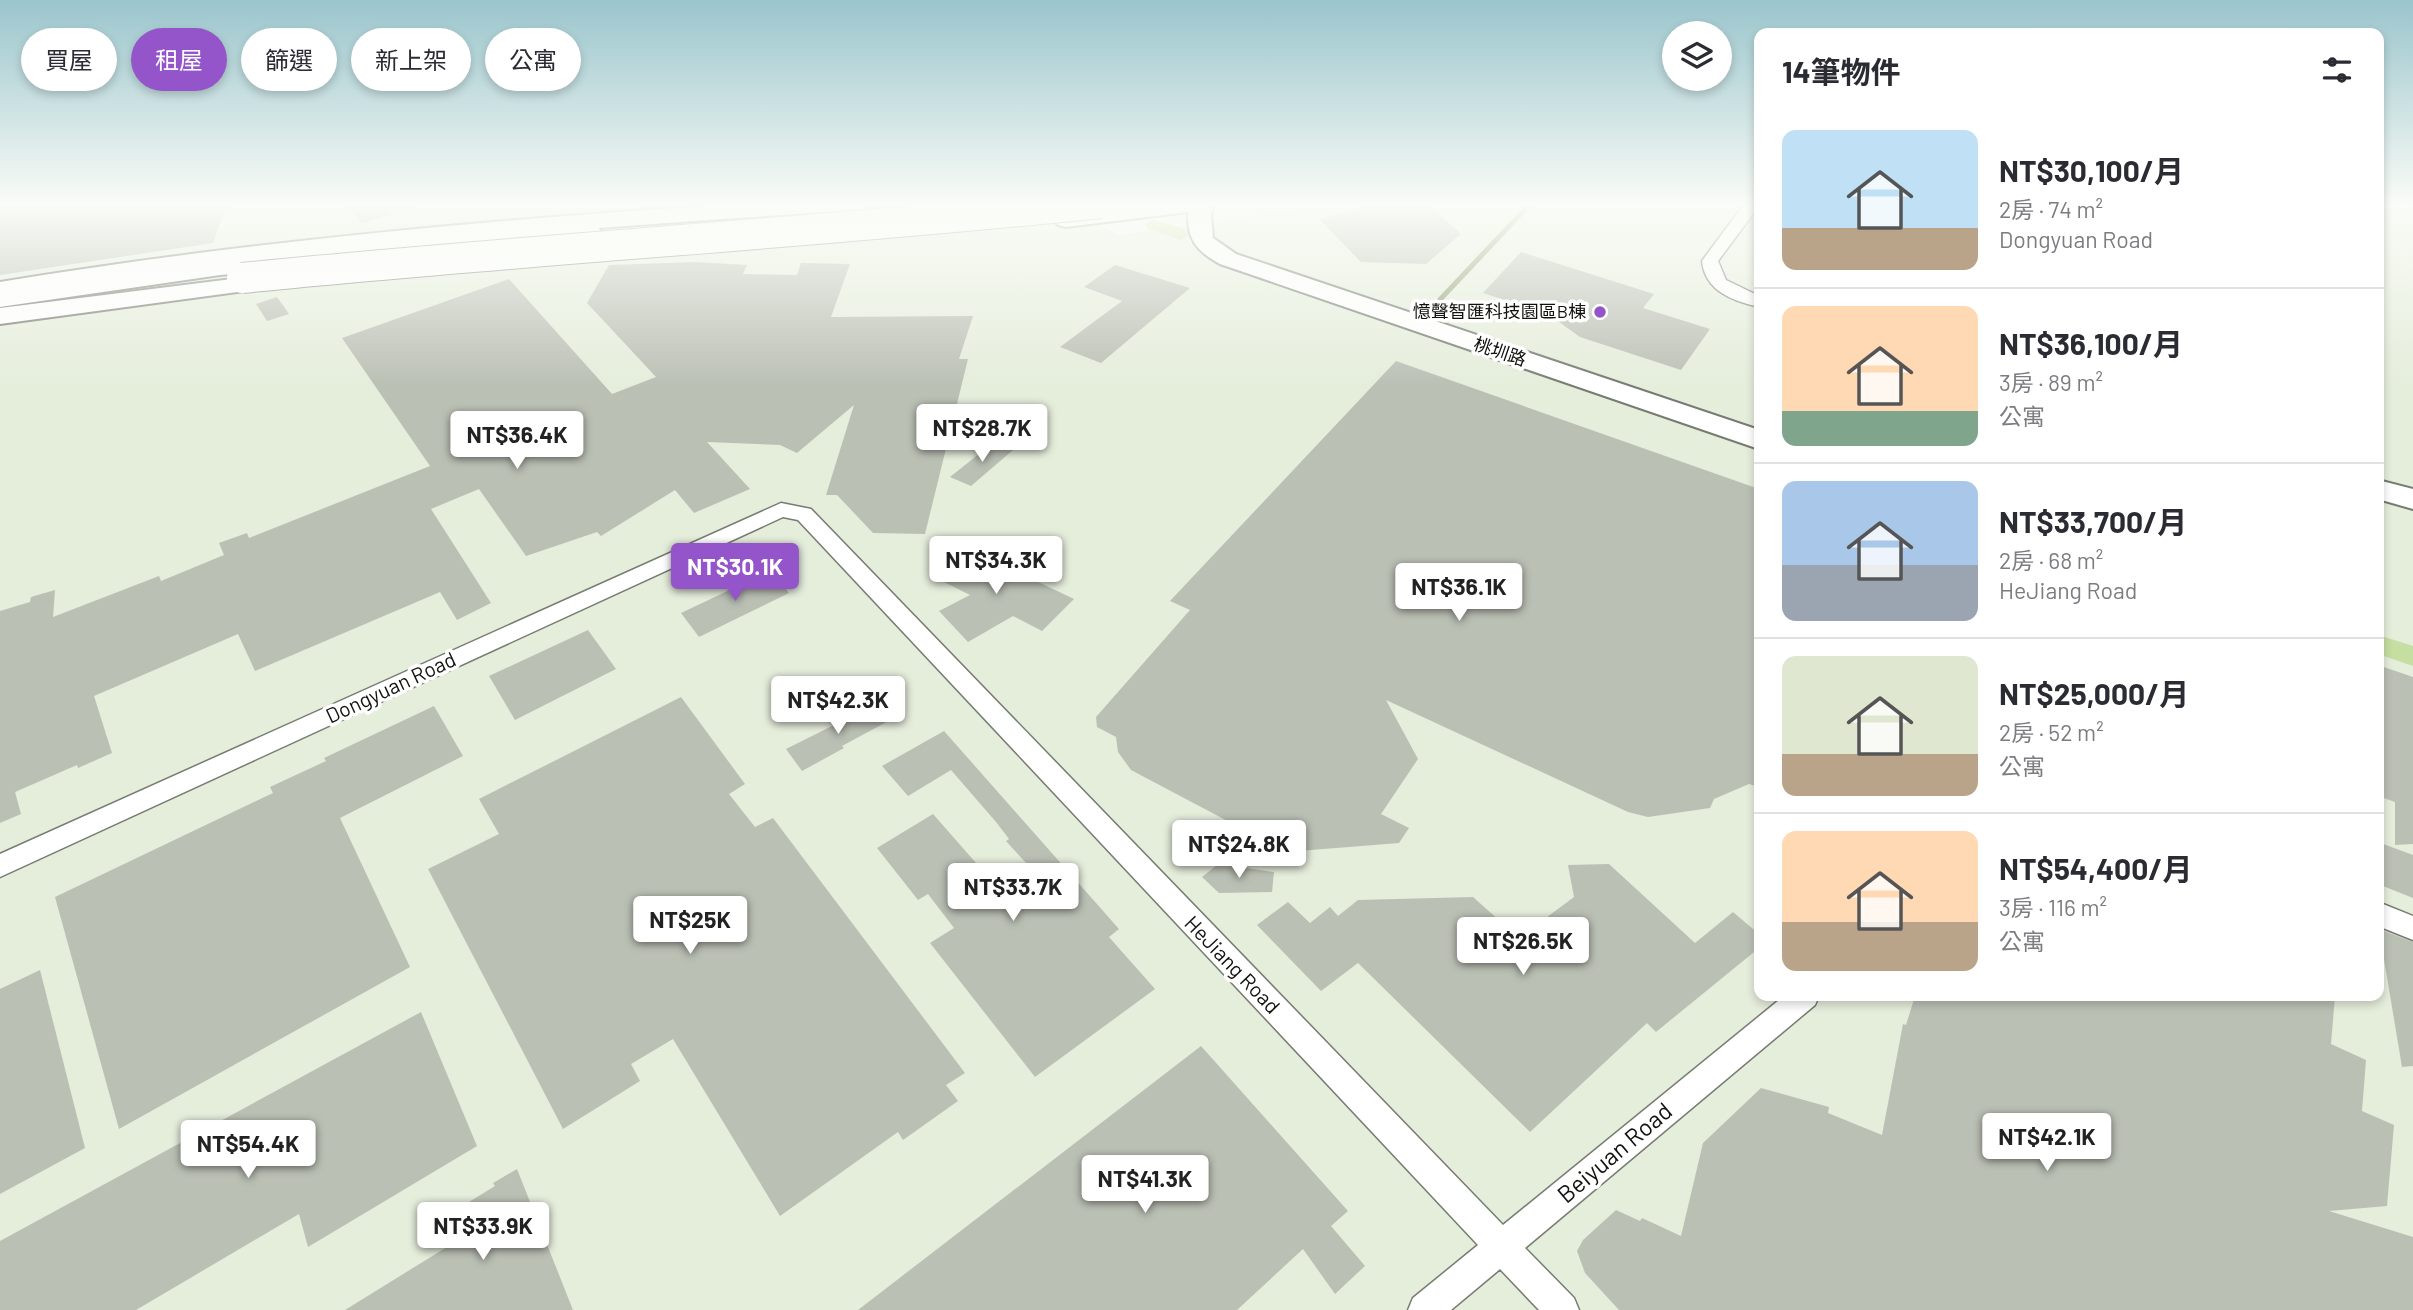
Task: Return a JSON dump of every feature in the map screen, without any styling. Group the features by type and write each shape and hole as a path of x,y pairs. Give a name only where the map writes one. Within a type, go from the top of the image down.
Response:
{"highway":[{"path":"3,304 284,264"},
{"path":"245,270 350,264"}],"main road":[{"path":"3,304 216,264"},
{"path":"3,304 437,264"},
{"name":"桃圳路","path":"1243,264 1754,438"},
{"name":"桃圳路","path":"1288,264 1754,421"},
{"path":"2384,491 2413,499"}],"street":[{"path":"1710,264 1716,283 1741,297 1754,301"},
{"name":"Dongyuan Road","path":"0,866 781,510"},
{"name":"HeJiang Road","path":"781,510 804,514 1562,1310"},
{"path":"2384,916 2413,928"},
{"name":"Beiyuan Road","path":"1425,1310 1799,1001"}],"shaded area":[{"path":"0,264 1754,264 1754,1001 2384,1001 2384,264 2413,264 2413,1310 0,1310"}],"building":[{"path":"0,264 72,264 0,275"},
{"path":"732,264 747,265 743,274 797,275 801,264 850,264 831,317 973,316 959,359 968,359 925,534 873,533 837,495 826,495 854,405 797,453 780,445 707,442 750,489 694,513 675,490 601,536 597,532 526,556 479,489 431,509 491,603 457,620 440,592 255,671 238,634 94,696 112,753 15,792 21,814 0,823 0,611 30,602 31,597 55,590 53,617 159,576 161,581 224,555 219,543 247,533 249,538 430,466 342,338 509,279 612,394 656,377 587,303 609,265"},
{"name":"憶聲智匯科技園區B棟","path":"1510,264 1559,264 1654,294 1643,308 1710,329 1681,370 1580,337 1548,314 1483,293"},
{"path":"1115,265 1190,288 1101,363 1060,347 1122,301 1084,287"},
{"path":"277,297 289,314 267,321 256,304"},
{"path":"1396,361 1754,487 1754,786 1749,784 1714,799 1710,808 1648,817 1628,812 1386,700 1418,759 1381,814 1409,828 1399,843 1286,852 1131,770 1118,752 1116,737 1097,727 1096,717 1190,610 1170,601"},
{"path":"994,442 1013,450 971,486 950,477"},
{"path":"966,548 1074,599 1042,631 1013,616 968,642 939,611 970,595 934,577"},
{"path":"772,570 789,593 699,637 681,613"},
{"path":"588,630 616,669 515,720 489,676"},
{"path":"2384,667 2413,677 2413,844 2395,845 2395,802 2384,798"},
{"path":"681,697 745,784 729,794 755,827 773,818 965,1073 946,1085 958,1101 903,1140 898,1132 780,1216 673,1039 631,1064 640,1081 563,1129 428,869 499,834 479,799"},
{"path":"880,702 894,718 802,771 786,749"},
{"path":"434,706 463,756 340,818 410,967 119,1129 55,897 273,793 270,787"},
{"path":"944,731 1119,929 1109,937 1155,989 1035,1077 930,943 954,928 928,894 918,900 877,848 933,814 1005,896 1038,876 1006,841 1009,839 996,822 951,770 908,796 882,766"},
{"path":"2384,844 2413,855 2413,898 2384,886"},
{"path":"1218,864 1274,872 1272,892 1219,893 1202,877"},
{"path":"1609,864 1695,943 1733,912 1754,930 1754,952 1656,1032 1647,1023 1530,1132 1358,963 1321,991 1257,925 1288,902 1310,923 1330,907 1338,916 1358,900 1473,897 1519,938 1574,897 1568,865"},
{"path":"2384,931 2413,942 2413,1066 2402,1067 2384,959"},
{"path":"40,970 85,1148 0,1194 0,989"},
{"path":"1913,1001 2335,1001 2331,1044 2366,1060 2362,1111 2394,1125 2387,1206 2329,1211 2413,1237 2413,1310 1619,1310 1585,1273 1577,1251 1583,1240 1616,1210 1640,1221 1642,1218 1681,1236 1703,1143 1761,1088 1829,1107 1828,1113 1882,1135 1903,1024 1906,1025"},
{"path":"421,1012 477,1146 308,1247 299,1214 136,1310 0,1310 0,1241"},
{"path":"1201,1046 1348,1211 1331,1226 1365,1266 1335,1294 1303,1249 1237,1310 858,1310"},
{"path":"517,1169 573,1310 345,1310 455,1242 446,1216"}],"waterway":[{"path":"1433,307 1473,264"},
{"path":"2384,646 2413,656"}],"place":[{"name":"憶聲智匯科技園區B棟","path":"1600,312"}]}
